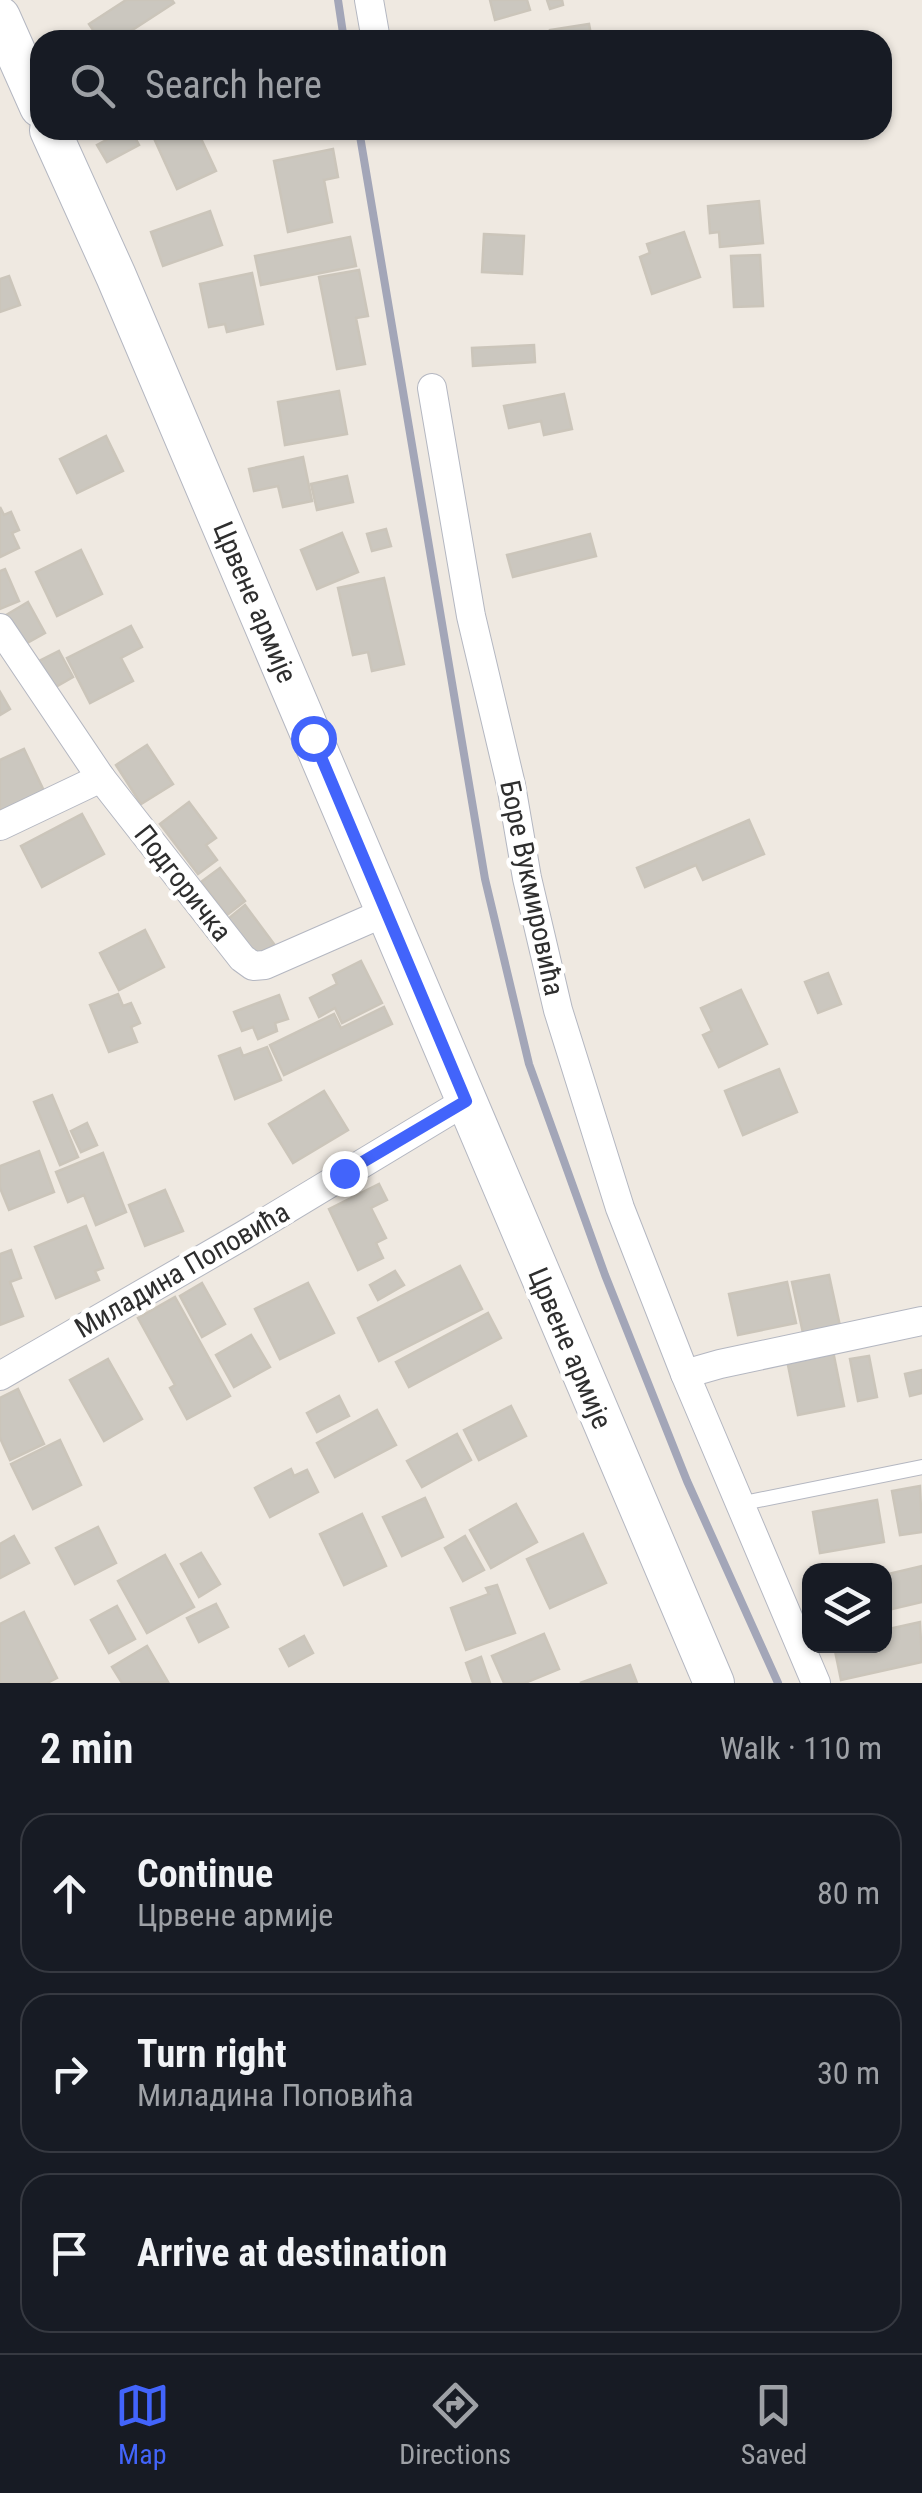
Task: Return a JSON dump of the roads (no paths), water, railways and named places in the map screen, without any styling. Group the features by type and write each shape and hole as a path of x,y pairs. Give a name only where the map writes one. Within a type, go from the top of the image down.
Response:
{"main road":[{"path":"0,18 30,85"},
{"name":"Црвене армије","path":"55,140 116,276 714,1683"}],"street":[{"path":"369,0 374,30"},
{"name":"Боре Вукмировића","path":"432,388 472,616 558,1010 620,1208 685,1374 816,1683"},
{"name":"Подгоричка","path":"4,644 101,778 242,958 253,966 265,965 386,912"},
{"path":"0,826 101,778"},
{"name":"Миладина Поповића","path":"0,1376 466,1101"},
{"path":"685,1374 922,1321"}],"lane":[{"path":"739,1504 922,1467"}],"railway":[{"path":"338,0 342,30"},
{"path":"361,140 485,879 529,1064 605,1275 687,1481 778,1683"}]}
